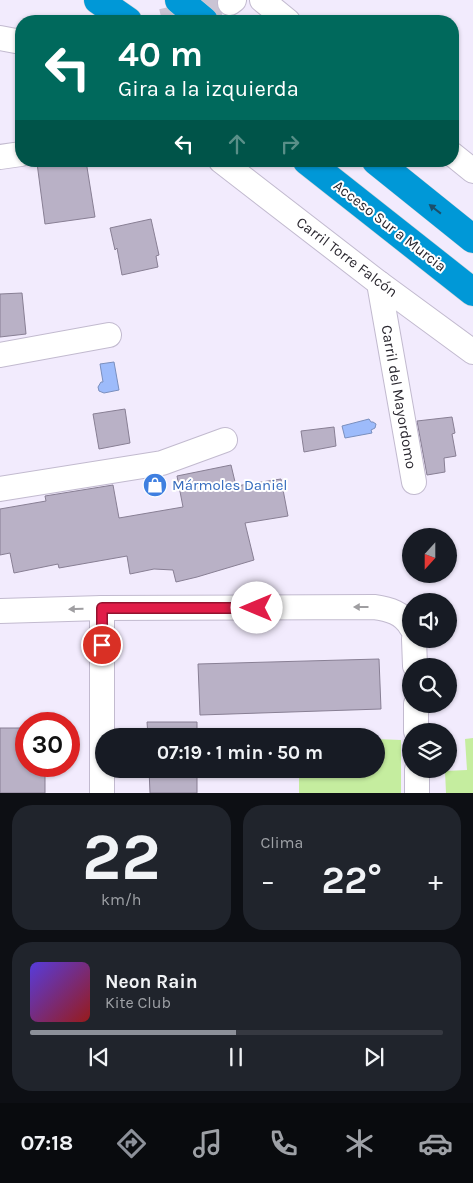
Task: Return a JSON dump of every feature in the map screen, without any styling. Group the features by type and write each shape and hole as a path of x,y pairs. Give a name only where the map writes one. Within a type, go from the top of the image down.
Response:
{"highway":[{"path":"98,0 119,15"},
{"path":"113,0 130,15"},
{"path":"179,0 197,15"},
{"name":"Acceso Sur a Murcia","path":"315,167 473,292"},
{"path":"383,167 473,239"}],"street":[{"path":"262,0 281,15"},
{"path":"0,36 15,36"},
{"path":"0,36 15,40"},
{"path":"0,157 15,155"},
{"path":"459,159 473,170"},
{"name":"Carril Torre Falcón","path":"229,167 379,283 473,352"},
{"name":"Carril del Mayordomo","path":"379,283 414,482"},
{"path":"0,355 109,335"},
{"path":"0,489 162,463 225,440"},
{"path":"0,611 102,608 374,607 391,611 402,616"},
{"path":"102,608 102,793"},
{"path":"417,778 418,793"}],"green space":[{"path":"473,738 473,793 446,793 445,778 457,778 457,770 467,770 465,739"},
{"path":"385,739 401,740 401,793 299,793 299,778 385,778"}],"water":[{"path":"114,362 119,390 104,393 99,391 98,387 103,382 100,364"},
{"path":"369,419 376,424 375,428 371,430 372,433 345,438 342,426"}],"building":[{"path":"38,167 87,167 95,217 45,224"},
{"path":"151,219 159,255 156,256 158,267 122,275 117,248 115,250 110,228"},
{"path":"22,293 26,334 0,337 0,294"},
{"path":"125,409 130,443 99,449 93,414"},
{"path":"452,417 455,433 452,434 456,456 444,458 445,472 427,475 417,421"},
{"path":"334,427 336,446 304,452 301,431"},
{"path":"231,465 236,486 281,479 288,516 245,523 254,560 176,582 173,570 154,569 130,574 127,556 59,568 58,564 14,573 10,553 0,555 0,509 46,501 45,496 113,485 119,518 183,507 177,476"},
{"path":"379,659 381,709 200,715 198,664"},
{"path":"147,722 197,722 197,728 147,728"},
{"path":"0,728 15,728 15,777 45,777 45,793 0,793"},
{"path":"149,778 197,778 197,793 150,793"}],"tunnel":[{"path":"187,15 230,3"}],"place":[{"name":"Mármoles Daniel","path":"155,485"}],"route":[{"path":"102,645 102,608 257,608"}]}
